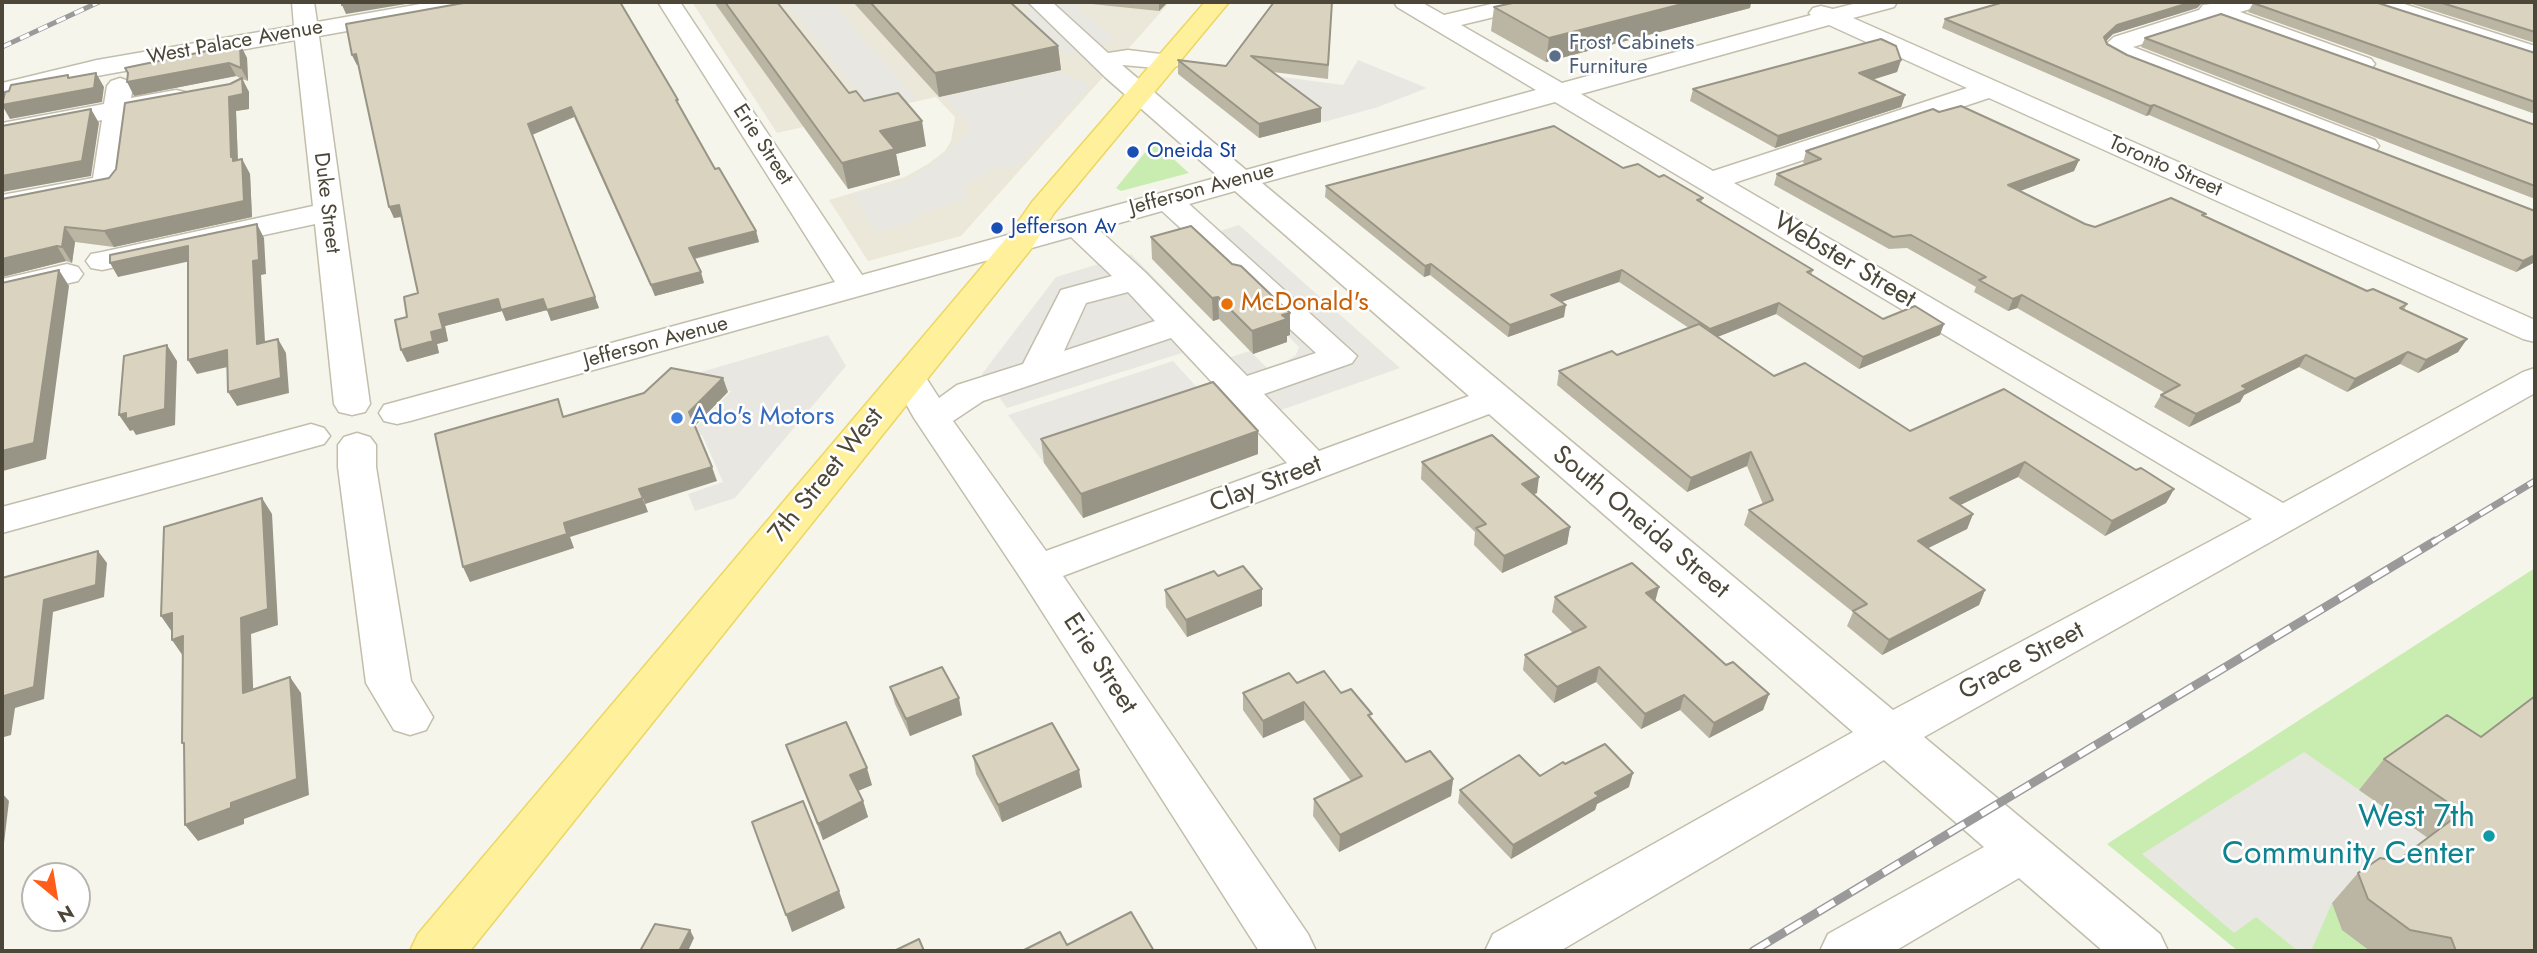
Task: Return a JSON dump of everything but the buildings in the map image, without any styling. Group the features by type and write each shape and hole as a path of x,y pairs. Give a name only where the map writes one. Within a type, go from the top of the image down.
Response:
{"main road":[{"name":"7th Street West","path":"437,951 1020,242 1043,208 1217,2"}],"street":[{"name":"West Palace Avenue","path":"2,91 304,16 470,2"},
{"name":"Erie Street","path":"669,2 855,288"},
{"name":"South Oneida Street","path":"1039,2 1240,180 2141,951"},
{"name":"Webster Street","path":"1410,2 1556,93 2283,520"},
{"path":"1440,23 1528,2"},
{"name":"Toronto Street","path":"1795,2 2535,332"},
{"name":"Jefferson Avenue","path":"397,412 1886,2"},
{"path":"2189,2 2382,71"},
{"path":"2249,2 2123,41 2115,47 2133,57 2392,157"},
{"path":"2375,2 2535,54"},
{"name":"Duke Street","path":"304,16 352,404"},
{"path":"1103,61 1128,57 1168,61"},
{"path":"2,204 107,184 123,63"},
{"path":"1709,182 1990,89"},
{"path":"2,131 197,94"},
{"path":"1167,200 1340,356 1239,391"},
{"path":"102,261 327,212"},
{"path":"1075,224 1135,280 1313,467"},
{"path":"2,289 67,274"},
{"path":"1037,371 1073,297 1135,280"},
{"path":"932,418 970,393 1177,326"},
{"name":"Erie Street","path":"909,377 932,418 1037,570 1289,951"},
{"name":"Grace Street","path":"1512,951 1888,735 2535,379"},
{"name":"Clay Street","path":"1037,570 1495,399"},
{"path":"382,402 392,406 397,412 395,421 387,430 357,445 325,447 316,443 311,436 314,427 323,418 352,404 382,402"},
{"path":"2,520 311,436"},
{"path":"357,445 357,467 389,683 410,717"},
{"path":"1847,951 2024,850"}],"shaded area":[{"path":"692,2 1170,2 961,236 868,261 829,200 905,177 928,164 945,151 951,141 955,117 936,97 777,133"},
{"path":"786,2 832,2 917,99 871,109"},
{"path":"1019,2 1071,2 1117,40 1099,44 1101,47 1066,55 1022,15 1032,12"},
{"path":"1358,60 1427,88 1378,107 1324,122 1260,74 1343,85"},
{"path":"1059,71 1091,85 1017,167 994,169 965,186 967,199 915,216 917,221 876,232 851,195 909,180 947,152 971,128 945,97"},
{"path":"1239,225 1400,368 1250,421 1182,353 1007,408 982,374 1056,277 1131,254 1231,357 1250,351 1267,368 1287,361 1296,355 1299,347 1191,240"},
{"path":"828,335 846,366 735,498 695,511 688,494 723,482 702,435 661,447 687,437 731,391 670,381"},
{"path":"1173,361 1213,405 1044,463 1008,415"},
{"path":"2304,752 2435,842 2332,903 2311,951 2298,951 2256,917 2234,933 2142,854"}],"green space":[{"path":"1152,144 1157,144 1189,173 1121,191 1116,188"},
{"path":"2535,568 2535,951 2238,951 2107,844"}],"railway":[{"path":"2,47 99,2"},
{"path":"2432,543 2535,481"},
{"path":"1753,951 2435,541"}],"place":[{"name":"Frost Cabinets Furniture","path":"1555,56"},
{"name":"Oneida St","path":"1133,152"},
{"name":"Jefferson Av","path":"997,228"},
{"name":"McDonald's","path":"1227,304"},
{"name":"Ado's Motors","path":"677,418"},
{"name":"West 7th Community Center","path":"2489,836"}]}
